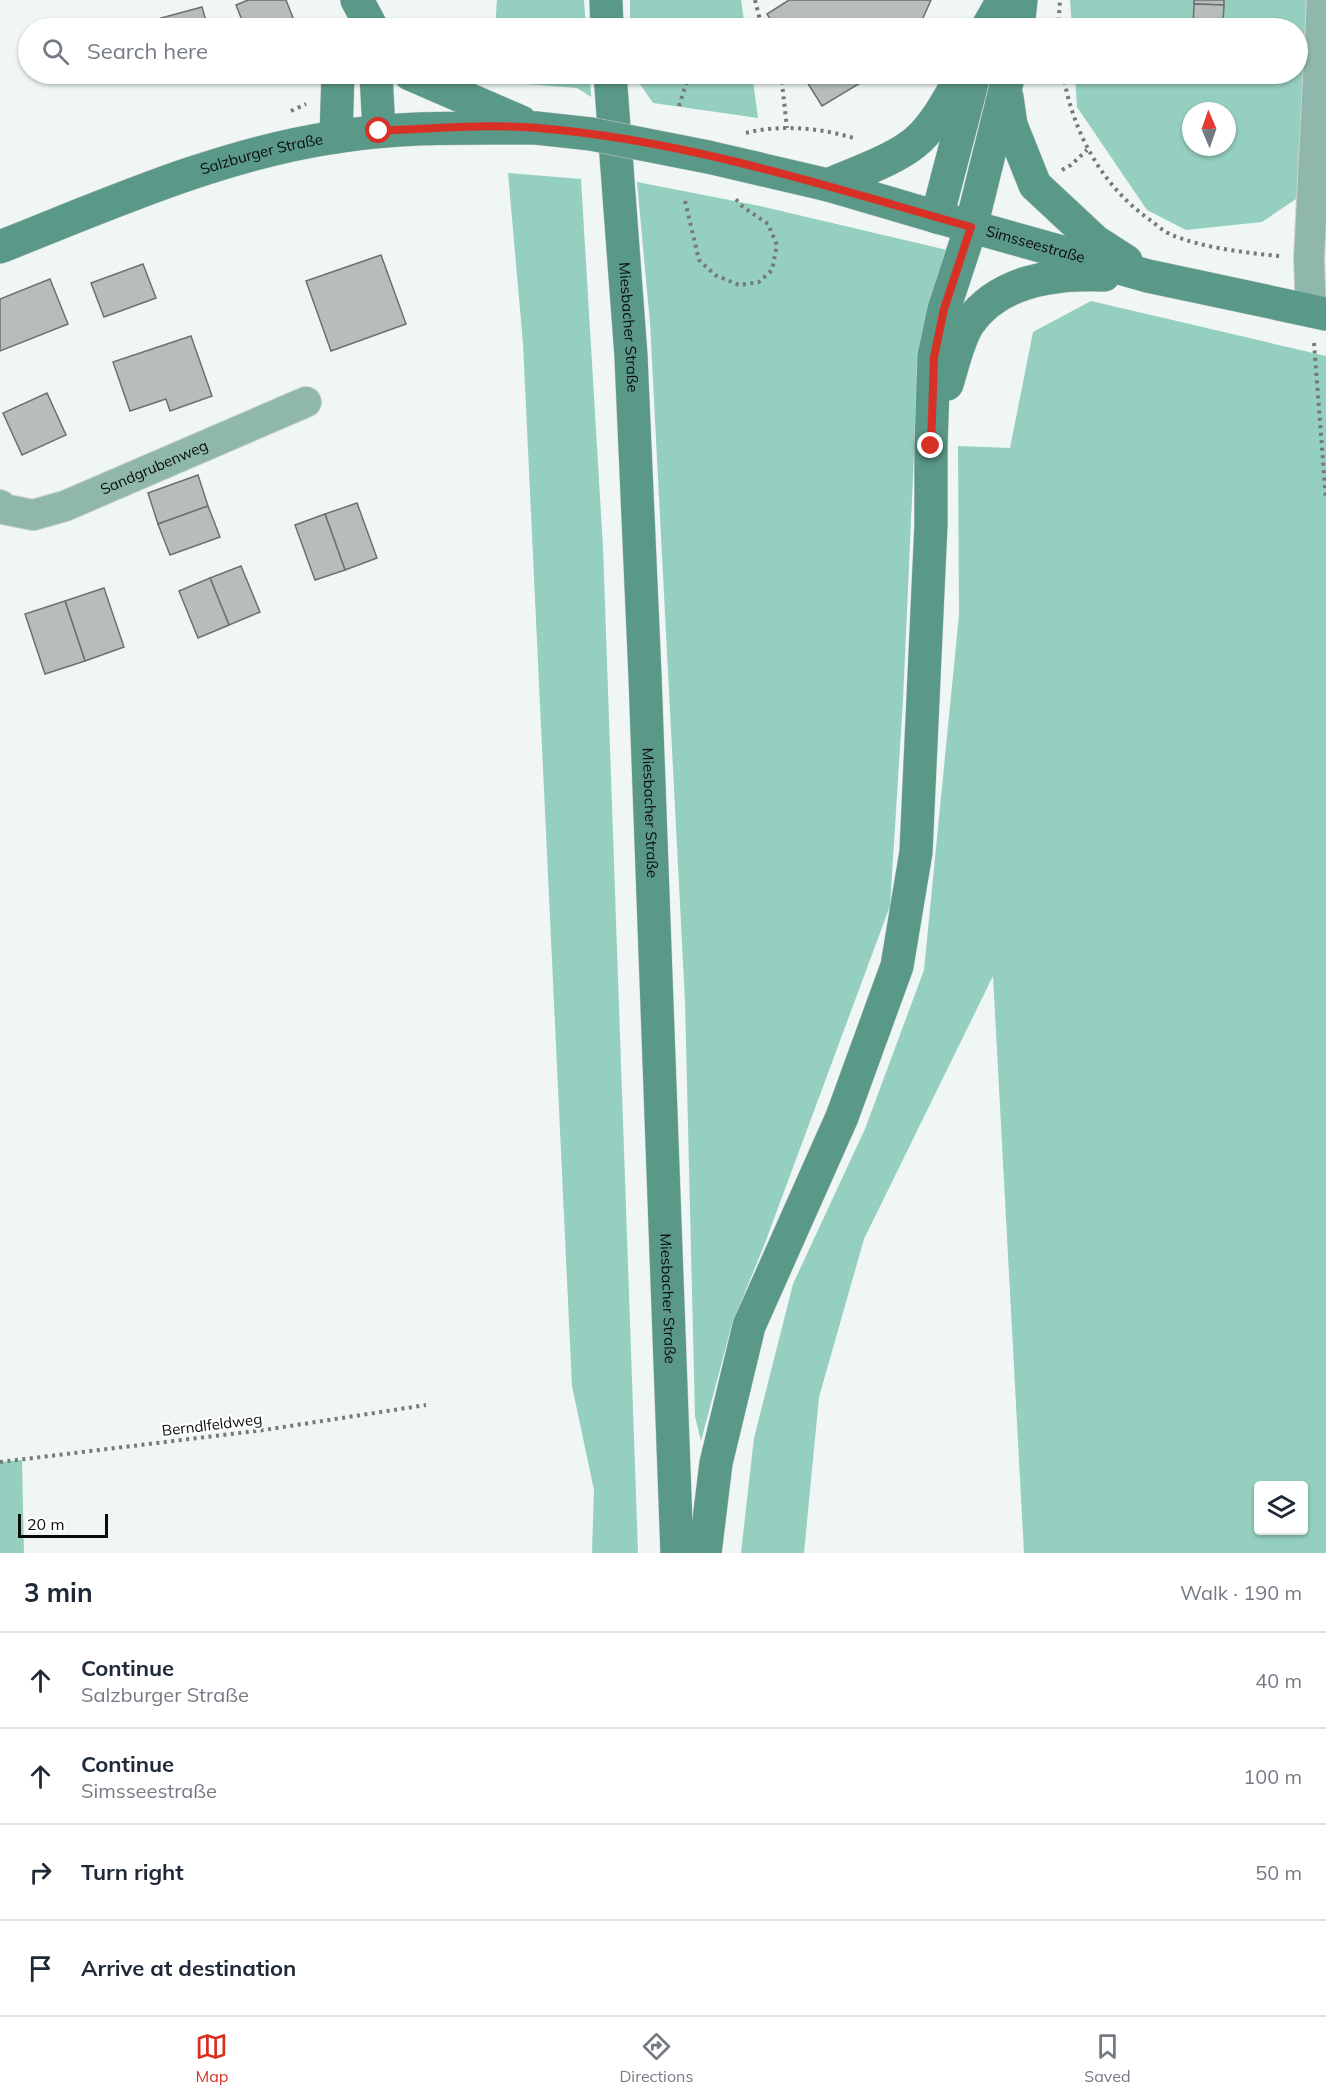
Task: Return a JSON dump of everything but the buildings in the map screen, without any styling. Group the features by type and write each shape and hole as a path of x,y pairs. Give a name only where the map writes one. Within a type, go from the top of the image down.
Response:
{"main road":[{"path":"346,18 351,0"},
{"path":"357,0 367,18"},
{"path":"606,0 607,18"},
{"path":"993,18 1003,0"},
{"path":"1019,18 1021,0"},
{"path":"336,137 338,84"},
{"path":"377,84 379,131"},
{"path":"432,84 536,128"},
{"name":"Miesbacher Straße","path":"610,84 631,356 645,664 677,1553"},
{"path":"828,185 886,159 918,140 942,112 957,84"},
{"path":"937,217 971,84"},
{"path":"705,1553 716,1464 748,1326 842,1117 897,966 916,852 931,524 934,357 944,309 971,227 1006,84"},
{"path":"1007,84 1011,125 1035,184 1095,241 1148,276"},
{"name":"Salzburger Straße","path":"0,247 207,168 293,145 379,131 441,128 536,128"},
{"name":"Simsseestraße","path":"536,128 591,134 708,157 828,185 1148,276 1319,313"},
{"path":"931,446 946,386 959,347 969,323 988,303 1014,288 1041,278 1075,273 1148,276"}],"street":[{"path":"1319,313 1309,259 1322,0"},
{"name":"Sandgrubenweg","path":"0,505 3,509 33,515 65,506 306,402"}],"path":[{"path":"755,0 760,18"},
{"path":"1059,18 1060,0"},
{"path":"679,106 686,84"},
{"path":"782,84 787,128"},
{"path":"1066,84 1076,120 1088,150 1119,194 1135,209 1171,235 1246,252 1309,259"},
{"path":"685,201 699,260 715,275 739,285 759,282 772,270 777,245 768,224 743,207 723,185 708,157"},
{"path":"1319,313 1326,500"},
{"name":"Berndlfeldweg","path":"0,1462 264,1430 426,1405"}],"green space":[{"path":"497,0 584,0 585,18 496,18"},
{"path":"630,0 741,0 744,18 630,18"},
{"path":"1070,0 1306,0 1305,18 1071,18"},
{"path":"527,84 590,84 591,97 577,88"},
{"path":"640,84 753,84 758,118 653,103"},
{"path":"1076,84 1303,84 1299,197 1262,222 1186,230 1147,210 1077,107"},
{"path":"508,173 581,179 603,547 638,1553 592,1553 594,1490 572,1386 523,343"},
{"path":"637,182 760,206 947,250 921,358 915,432 903,700 890,906 765,1243 732,1324 701,1441 695,1416 685,1001 650,323"},
{"path":"1091,301 1326,356 1326,1553 1024,1553 993,976 864,1239 819,1397 804,1553 741,1553 754,1438 793,1284 865,1129 924,970 959,615 958,446 1010,448 1033,332"},
{"path":"22,1460 24,1553 0,1553 0,1462"}],"route":[{"path":"379,131 441,128 536,128 591,134 649,144 828,185 971,227 944,309 934,357 931,446"}]}
